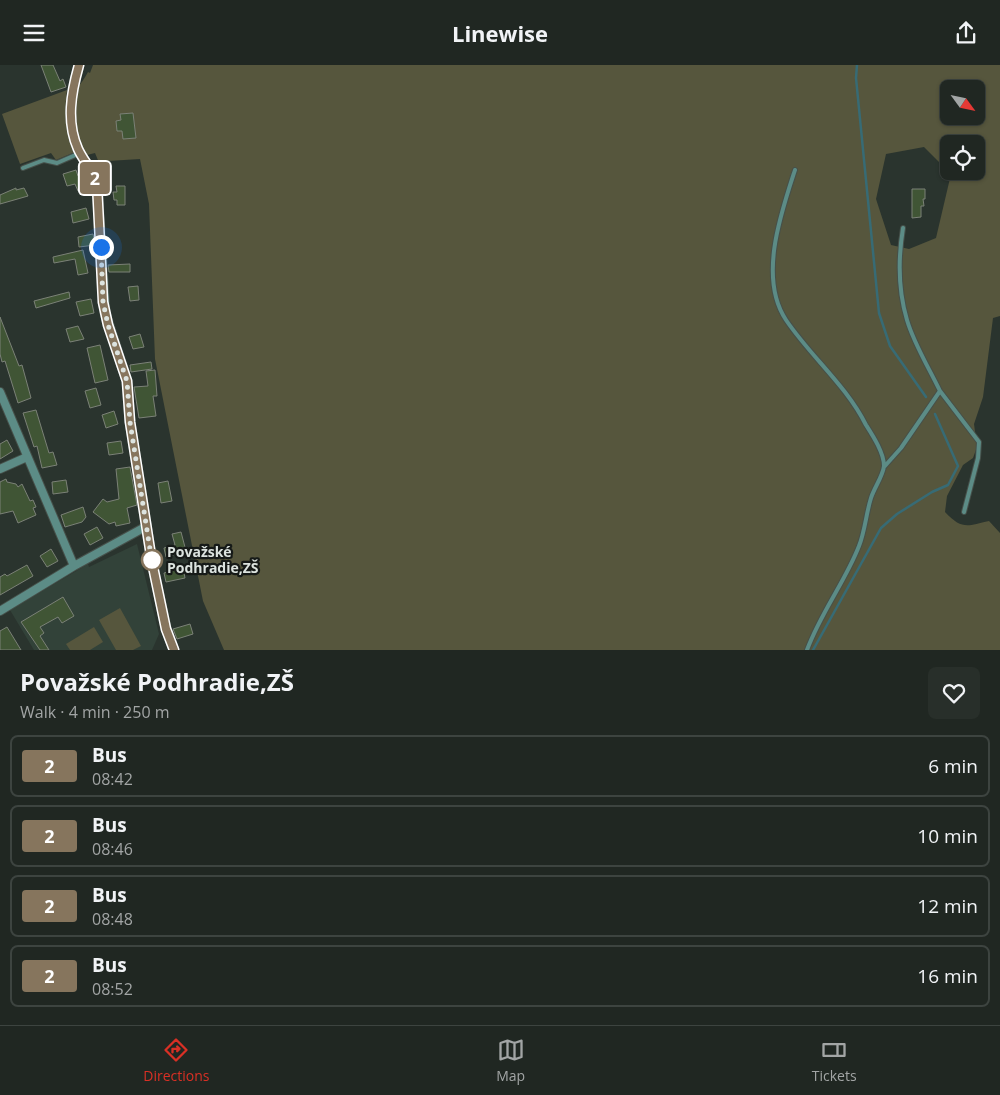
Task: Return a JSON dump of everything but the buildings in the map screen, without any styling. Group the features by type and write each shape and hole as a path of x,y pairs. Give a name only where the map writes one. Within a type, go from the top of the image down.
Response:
{"street":[{"path":"79,65 70,109 72,131 80,153 93,173 97,184 103,302 108,325 127,381 130,422 147,526 166,629 174,650"},
{"path":"0,392 74,566"},
{"path":"0,469 27,457"},
{"path":"0,611 74,566 147,526"}],"lane":[{"path":"23,168 44,160 58,163 80,153"},
{"path":"795,170 780,218 775,243 773,270 776,294 785,319 857,407 878,448 884,467"},
{"path":"903,228 899,252 900,284 907,321 940,391 979,442 978,458 964,512"},
{"path":"807,650 815,627 860,544 871,498 884,467 901,448 940,391"}],"shaded area":[{"path":"93,65 1000,65 1000,316 993,318 983,397 974,424 977,447 973,458 963,465 947,496 945,512 956,522 965,525 989,521 1000,533 1000,650 224,650 203,601 155,359 149,204 140,159 108,161 100,165 95,153 87,155 83,149 75,123 74,104 77,89 88,72 90,73","holes":["940,135 985,135 985,180 950,180 936,238 909,249 891,245 876,199 886,154 924,147 940,163"]},
{"path":"67,90 66,122 75,152 56,160 51,153 20,164 2,114"},
{"path":"137,544 159,634 152,650 34,650 10,610 88,564 89,567"},
{"path":"120,608 141,646 133,650 116,650 99,620"},
{"path":"94,627 103,642 90,650 70,650 66,644"}],"waterway":[{"path":"857,65 856,78 879,313 890,346 926,397"},
{"path":"813,650 881,528 897,514 932,492 948,485 958,466 935,414"}],"bus line":[{"name":"2","path":"79,65 71,97 71,125 78,149 93,173 97,184 103,302 108,325 127,381 130,422 152,562 166,629 174,650"}],"place":[{"name":"Považské Podhradie,ZŠ","path":"152,560"}],"route":[{"path":"101,247 103,302 108,325 127,381 130,422 152,562 152,560"}]}
